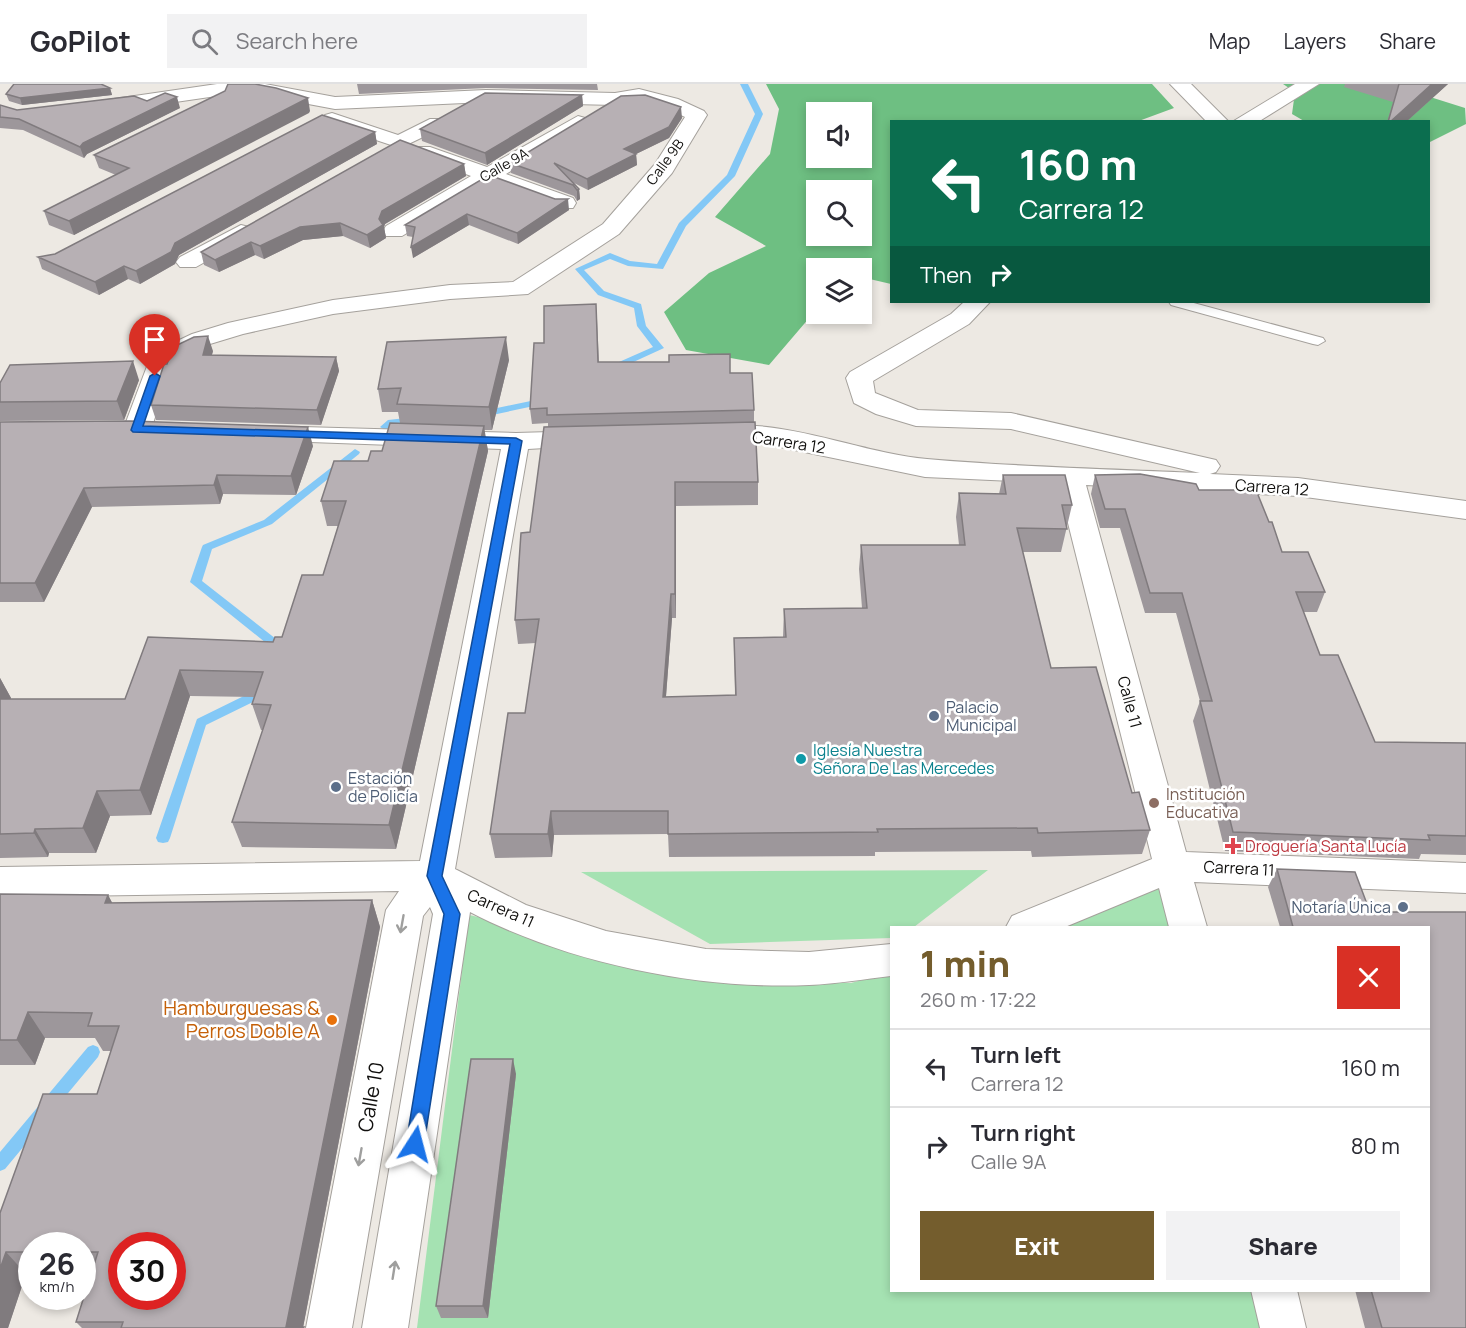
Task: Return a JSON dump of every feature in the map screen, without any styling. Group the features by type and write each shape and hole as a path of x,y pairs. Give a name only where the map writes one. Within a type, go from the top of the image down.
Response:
{"street":[{"path":"1180,84 1218,120"},
{"path":"1246,120 1309,84"},
{"path":"191,113 244,86"},
{"path":"75,109 244,86 566,202"},
{"path":"321,114 486,96 615,99"},
{"path":"380,154 486,96"},
{"name":"Calle 9B","path":"137,430 161,358 201,339 237,328 333,307 450,292 519,289 611,229 664,168 697,115 671,103 639,96 615,99"},
{"name":"Calle 9A","path":"394,231 615,99"},
{"path":"188,262 259,222"},
{"path":"977,303 960,319 859,378 862,397 885,408 916,418 1011,421 1298,487 1442,485 1466,488"},
{"path":"243,433 516,441 609,439"},
{"name":"Carrera 12","path":"691,436 761,435 925,468 1070,477 1144,477 1298,487 1466,510"},
{"path":"385,1328 452,914 435,876 516,441"},
{"name":"Calle 11","path":"1070,477 1188,926"},
{"name":"Carrera 11","path":"1027,926 1173,866 1466,878"},
{"name":"Carrera 11","path":"0,882 435,876 514,917 606,947 706,964 809,969 890,960"},
{"name":"Calle 10","path":"329,1328 405,910 435,876"},
{"path":"1274,1292 1283,1328"}],"lane":[{"path":"1180,303 1318,341"}],"green space":[{"path":"766,84 1152,84 1174,108 1141,120 890,120 890,284 872,280 872,258 806,258 806,322 769,365 686,350 664,312 709,273 766,246 715,217 770,154 779,109"},
{"path":"1283,84 1389,84 1465,108 1466,124 1430,142 1430,120 1302,120 1292,114 1295,92"},
{"path":"988,870 915,926 890,926 890,938 710,944 581,872"},
{"path":"1174,879 1183,926 1041,926"},
{"path":"469,915 606,945 722,981 851,983 890,972 890,1292 1255,1292 1262,1328 417,1328"}],"building":[{"path":"14,84 101,84 110,88 20,98 6,94"},
{"path":"228,84 255,84 308,98 69,221 44,211 129,168 94,155 225,91"},
{"path":"1399,84 1432,84 1392,120 1389,120"},
{"path":"165,93 177,97 83,143 80,147 19,119 0,117 0,105 17,110 134,96 147,101"},
{"path":"485,93 582,95 485,153 420,129"},
{"path":"645,95 681,107 669,127 624,149 636,154 587,179 554,163 579,189 510,163 621,96"},
{"path":"322,115 375,132 175,243 171,252 136,271 124,266 95,282 38,257 55,254"},
{"path":"400,140 464,164 382,211 379,219 383,225 367,235 340,223 300,227 260,246 251,242 215,260 201,252"},
{"path":"489,175 555,199 568,199 517,233 467,214 411,247 415,227 405,225"},
{"path":"596,304 598,362 669,362 669,355 730,354 730,373 752,373 754,410 547,415 547,408 530,409 534,343 544,343 544,306"},
{"path":"208,336 203,355 336,357 317,410 151,405 164,364 167,364 173,347 194,337"},
{"path":"506,337 489,407 397,404 401,388 378,389 387,342"},
{"path":"133,361 117,401 0,402 0,383 10,365"},
{"path":"130,421 308,427 291,476 217,475 214,485 84,488 35,583 0,583 0,422"},
{"path":"755,422 758,482 675,482 675,594 671,594 663,697 736,695 734,638 786,637 784,609 867,608 861,545 965,545 959,493 1006,494 1003,475 1065,475 1072,505 1062,505 1067,529 1017,528 1051,668 1096,667 1132,793 1139,792 1150,830 1038,833 1037,828 877,829 878,832 668,834 668,811 551,811 548,834 490,834 508,713 525,713 539,619 515,620 521,533 530,532 544,427"},
{"path":"390,423 484,426 389,825 232,822 271,705 252,704 263,672 180,670 140,790 97,791 83,828 35,829 34,833 0,834 0,699 125,699 148,637 273,642 275,637 282,637 302,575 323,575 346,501 321,501 334,461 368,461 371,451 382,451"},
{"path":"1140,474 1196,484 1199,490 1256,490 1269,522 1272,522 1282,552 1308,552 1325,592 1296,592 1320,655 1338,655 1375,742 1466,743 1466,836 1428,835 1430,840 1233,832 1200,701 1212,701 1182,593 1150,593 1125,509 1105,509 1095,475"},
{"path":"1277,869 1355,872 1367,904 1378,904 1380,912 1466,912 1466,1328 1382,1328 1372,1292 1430,1292 1430,926 1293,926"},
{"path":"0,894 108,895 105,903 372,900 286,1327 303,1328 121,1328 123,1322 76,1322 80,1310 96,1310 98,1252 96,1252 96,1232 18,1232 18,1252 6,1252 0,1269 0,1213 43,1094 97,1094 119,1026 88,1026 92,1013 28,1012 17,1040 0,1040"},
{"path":"471,1059 513,1059 483,1306 436,1306"}],"waterway":[{"path":"613,368 659,348 642,326 638,306 601,293 579,269 610,256 628,263 660,267 682,225 731,176 759,114 744,84"},
{"path":"483,414 545,401"},
{"path":"385,427 391,422 415,420"},
{"path":"268,657 272,642 196,582 207,547 268,522 355,452"},
{"path":"163,838 201,722 257,695 260,685"},
{"path":"0,1164 93,1052"}],"place":[{"name":"Palacio Municipal","path":"934,716"},
{"name":"Iglesía Nuestra Señora De Las Mercedes","path":"801,759"},
{"name":"Estación de Policía","path":"336,787"},
{"name":"Institución Educativa","path":"1154,803"},
{"name":"Droguería Santa Lucía","path":"1233,846"},
{"name":"Notaría Única","path":"1403,907"},
{"name":"Hamburguesas & Perros Doble A","path":"332,1020"}],"route":[{"path":"155,376 136,430 516,441 435,876 452,914 415,1144"}]}
